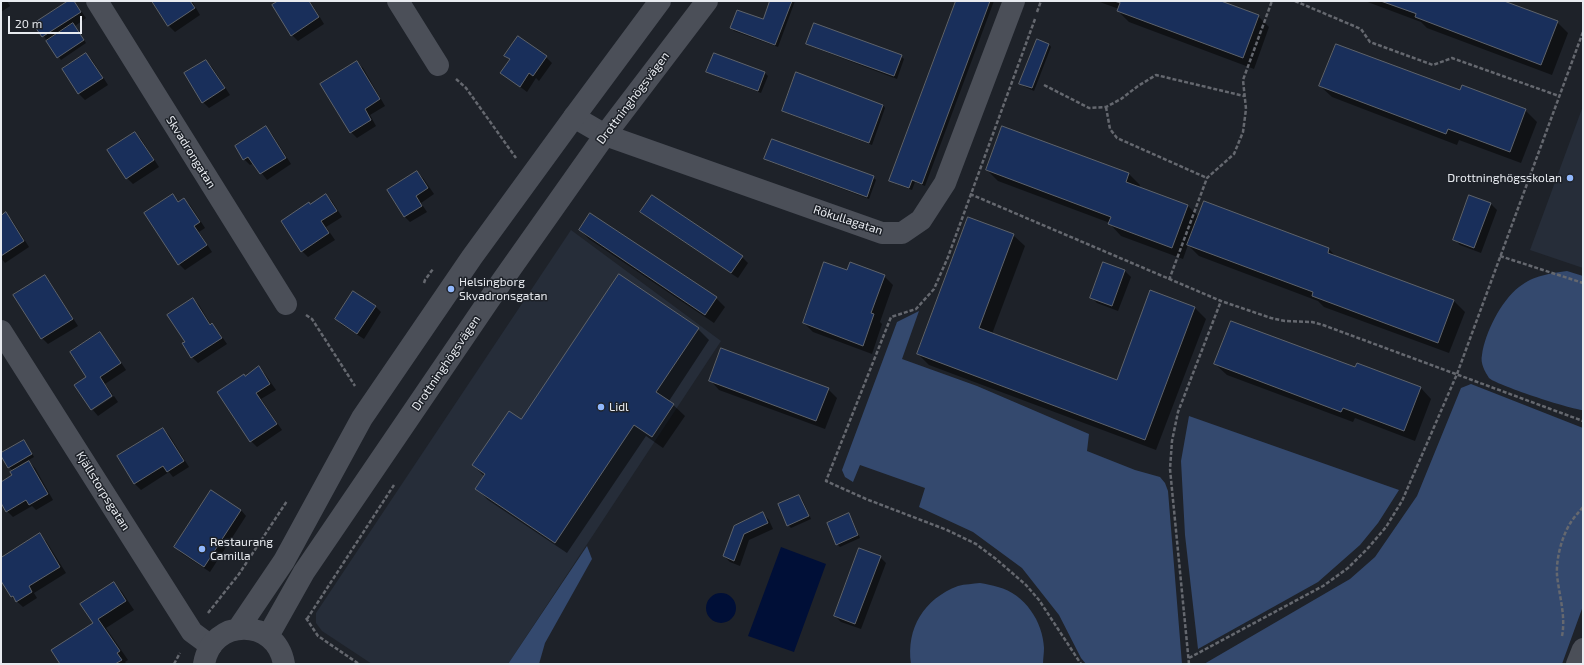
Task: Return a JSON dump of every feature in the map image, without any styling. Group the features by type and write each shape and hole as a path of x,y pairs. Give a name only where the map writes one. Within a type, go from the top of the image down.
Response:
{"street":[{"name":"Skvadrongatan","path":"97,1 286,304"},
{"path":"398,1 438,65"},
{"path":"238,629 284,561 362,418 472,257 660,1"},
{"name":"Drottninghögsvägen","path":"268,636 308,566 502,281 605,135 707,1"},
{"name":"Rökullagatan","path":"574,117 605,135 882,234 902,232 921,220 944,183 1014,1"},
{"name":"Kjällstorpsgatan","path":"1,331 207,655"},
{"path":"207,655 223,634 238,629 254,630 268,636 278,648 282,655 284,664"},
{"path":"1577,664 1583,649"}],"path":[{"path":"1041,1 948,257 934,289 916,308 891,317 826,481 866,499 947,530 976,544 996,558 1026,585 1039,600 1081,664"},
{"path":"1169,280 1207,178 1234,154 1243,132 1246,109 1243,80 1272,1"},
{"path":"1295,1 1361,29 1370,42 1432,65 1452,58 1559,96"},
{"path":"1189,658 1323,586 1348,568 1386,527 1402,501 1457,374 1583,32"},
{"path":"438,65 466,88 519,162"},
{"path":"1044,85 1088,108 1106,107 1122,99 1138,86 1156,75 1244,96"},
{"path":"1106,107 1110,130 1117,138 1207,178"},
{"path":"944,183 1220,301 1271,318 1285,321 1312,322 1323,325 1583,420"},
{"path":"1500,256 1583,283"},
{"path":"1189,664 1170,469 1172,441 1178,412 1220,301"},
{"path":"286,304 312,319 356,387"},
{"path":"307,619 397,480"},
{"path":"1560,643 1563,629 1557,574 1560,549 1571,522 1583,507"}],"shaded area":[{"name":"Drottninghögsskolan","path":"1583,106 1583,268 1530,250"},
{"path":"571,230 721,341 508,664 372,664 322,631 316,623 316,613"},
{"path":"1567,271 1583,276 1583,410 1518,391 1494,381 1487,376 1482,361 1484,346 1490,328 1500,309 1512,293 1536,277"},
{"path":"919,311 902,359 977,386 1089,434 1087,451 1135,470 1160,477 1165,483 1168,491 1182,664 1086,664 1081,658 1059,615 1022,568 973,532 919,507 925,488 860,465 853,482 845,477 842,470 897,322"},
{"path":"1471,384 1583,428 1583,606 1562,664 1204,664 1350,579 1375,557 1417,496 1461,388"},
{"path":"1189,416 1399,490 1378,523 1360,545 1318,582 1198,649 1185,535 1181,461"},
{"path":"587,546 592,559 545,643 539,664 508,664"},
{"path":"781,547 826,564 794,652 748,636"},
{"path":"980,583 1008,591 1016,596 1031,610 1043,638 1043,664 911,664 911,638 920,616 927,607 946,592 958,586"},
{"path":"721,593 732,597 736,608 732,619 721,623 710,619 706,608 710,597"}],"building":[{"path":"68,1 74,1 81,12 42,37 33,24"},
{"path":"152,1 190,1 195,8 168,26"},
{"path":"278,1 309,1 319,17 291,36 272,5"},
{"path":"770,1 792,1 775,45 730,28 737,10 763,19"},
{"path":"956,1 990,1 922,184 912,180 909,188 889,181"},
{"path":"1114,1 1221,1 1259,15 1243,58 1117,11 1120,3"},
{"path":"1381,1 1504,1 1558,21 1541,65 1415,17 1416,14"},
{"path":"73,23 84,40 57,58 46,41"},
{"path":"814,23 902,55 894,76 806,44"},
{"path":"518,36 547,56 533,76 529,73 520,87 500,73 510,59 504,56"},
{"path":"1037,39 1049,44 1032,88 1019,84"},
{"path":"1336,44 1460,90 1462,85 1526,109 1510,152 1448,129 1446,134 1319,86"},
{"path":"86,53 103,78 78,94 62,69"},
{"path":"714,53 765,72 758,91 706,72"},
{"path":"206,60 225,88 202,103 184,73"},
{"path":"357,61 380,99 365,109 371,120 350,133 320,84"},
{"path":"796,72 883,105 869,143 782,111"},
{"path":"266,126 286,158 260,174 248,157 243,160 235,146"},
{"path":"1002,126 1129,173 1126,182 1188,205 1172,248 1108,224 1111,217 986,170"},
{"path":"135,132 154,160 126,179 107,150"},
{"path":"772,139 874,176 867,197 764,159"},
{"path":"417,171 428,188 416,196 422,206 404,217 387,190"},
{"path":"173,194 178,202 184,198 200,222 194,226 207,245 178,265 144,213"},
{"path":"326,194 337,211 321,221 329,233 301,252 281,221 309,202 310,204"},
{"path":"652,195 743,256 731,273 640,212"},
{"path":"1469,195 1491,203 1474,248 1453,240"},
{"path":"1204,201 1329,248 1328,253 1454,300 1438,343 1312,296 1313,292 1187,245"},
{"path":"6,212 24,241 1,256 1,216"},
{"path":"590,213 717,297 705,315 579,230"},
{"path":"968,217 1014,234 979,328 1117,380 1150,290 1195,307 1145,440 917,354"},
{"path":"824,262 847,270 850,262 885,275 871,313 874,314 863,346 803,323"},
{"path":"1103,262 1125,270 1112,306 1090,298"},
{"name":"Lidl","path":"619,274 699,328 656,392 674,404 652,437 634,425 555,543 475,489 485,474 472,465 509,411 521,419"},
{"path":"45,275 73,319 41,339 13,295"},
{"path":"353,291 376,306 357,334 335,319"},
{"path":"193,298 210,325 212,323 222,338 191,358 182,343 185,342 167,315"},
{"path":"1231,321 1355,367 1357,363 1421,387 1404,431 1343,408 1341,412 1214,364"},
{"path":"100,332 121,363 100,377 112,396 91,410 74,385 86,377 70,352"},
{"path":"721,348 829,388 816,421 709,381"},
{"path":"259,366 270,384 256,393 277,424 250,442 217,392"},
{"path":"163,428 184,461 167,472 163,466 134,484 117,456"},
{"path":"24,440 32,454 8,468 1,456 1,453"},
{"path":"29,461 48,494 29,505 26,500 6,512 1,503 1,482 12,475 10,472"},
{"path":"211,490 241,510 204,567 174,547"},
{"path":"799,495 809,516 787,526 778,504"},
{"path":"763,512 768,523 744,534 734,561 723,556 734,526"},
{"path":"849,513 858,535 836,545 827,523"},
{"path":"40,533 60,567 29,586 32,592 16,602 1,581 1,558"},
{"path":"859,548 881,556 855,624 834,616"},
{"path":"114,582 126,601 98,619 120,651 117,653 122,660 115,664 60,664 51,650 93,623 80,604"}],"place":[{"name":"Drottninghögsskolan","path":"1570,178"},
{"name":"Helsingborg Skvadronsgatan","path":"451,289"},
{"name":"Lidl","path":"601,407"},
{"name":"Restaurang Camilla","path":"202,549"}]}
